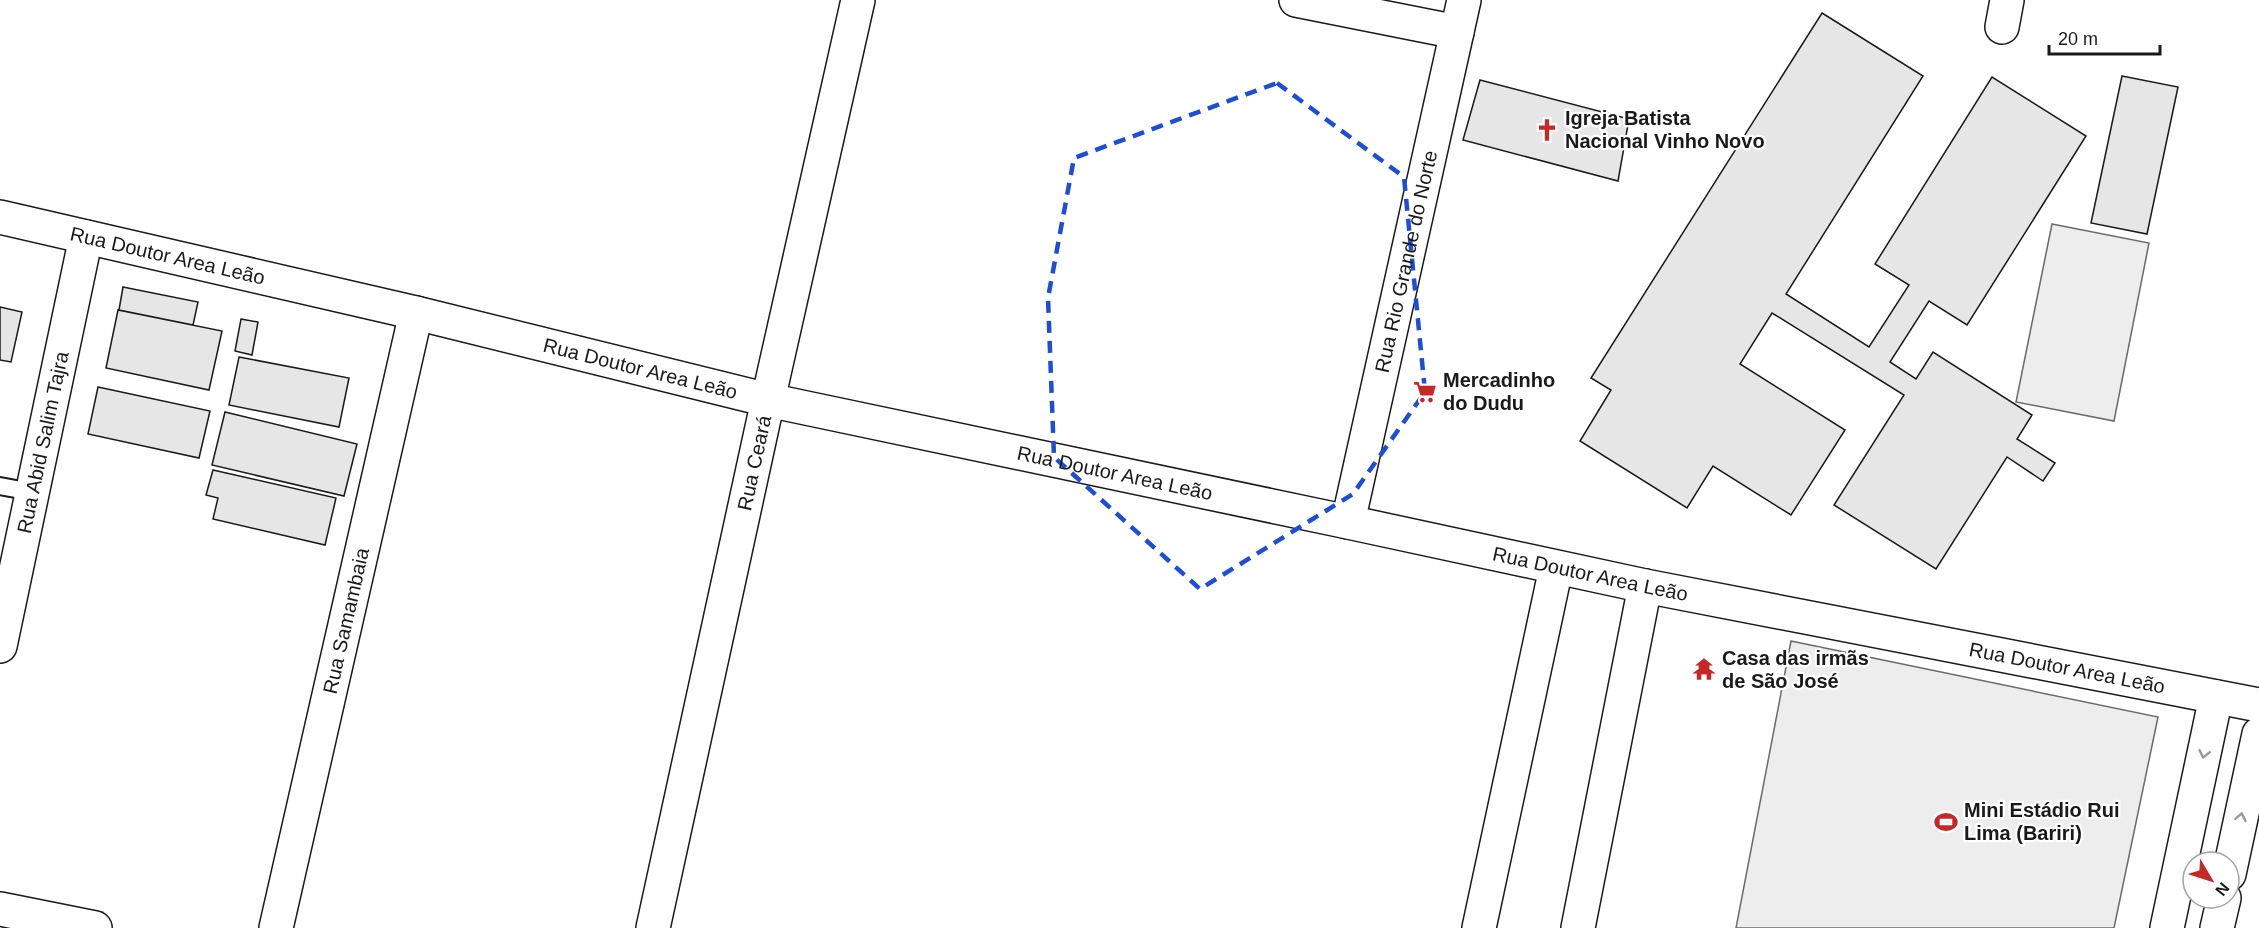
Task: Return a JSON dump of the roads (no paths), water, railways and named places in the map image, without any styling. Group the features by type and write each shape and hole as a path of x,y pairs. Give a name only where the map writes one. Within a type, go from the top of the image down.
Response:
{"street":[{"name":"Rua Ceará","path":"653,928 858,0"},
{"path":"1296,0 1457,32"},
{"name":"Rua Rio Grande do Norte","path":"1348,522 1464,0"},
{"name":"Rua Doutor Area Leão","path":"0,217 416,313 768,400 1556,568 2237,701"},
{"name":"Rua Abid Salim Tajra","path":"0,646 86,237"},
{"name":"Rua Samambaia","path":"276,928 416,313"},
{"path":"1479,928 1556,568"},
{"path":"1578,928 1644,586"},
{"path":"2167,928 2237,701"},
{"path":"2234,850 2259,734"},
{"path":"0,909 95,928"},
{"path":"2217,928 2221,910"}],"lane":[{"path":"0,486 32,492"}],"place":[{"name":"Igreja Batista Nacional Vinho Novo","path":"1547,130"},
{"name":"Mercadinho do Dudu","path":"1425,392"},
{"name":"Casa das irmãs de São José","path":"1704,669"},
{"name":"Mini Estádio Rui Lima (Bariri)","path":"1946,822"}]}
